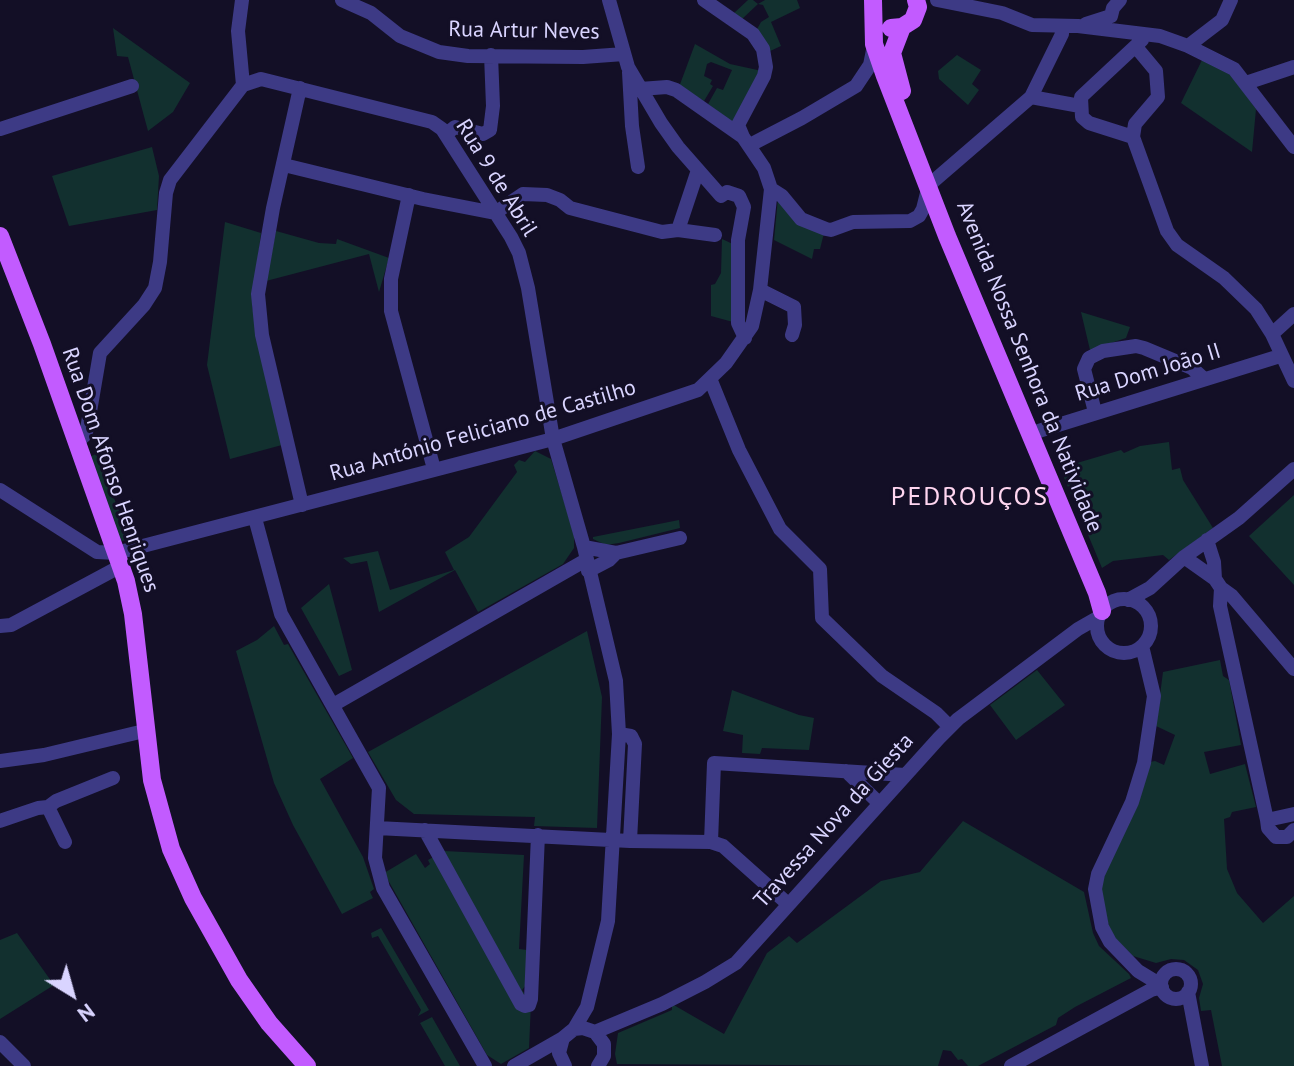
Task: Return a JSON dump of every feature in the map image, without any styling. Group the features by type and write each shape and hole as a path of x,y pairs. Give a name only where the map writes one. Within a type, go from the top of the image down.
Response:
{"main road":[{"name":"Avenida Nossa Senhora da Natividade","path":"874,4 885,26 902,27 913,20 916,0"},
{"name":"Avenida Nossa Senhora da Natividade","path":"874,4 874,44 919,160 1029,434 1108,605"},
{"name":"Avenida Nossa Senhora da Natividade","path":"902,27 892,53 919,160"},
{"name":"Rua Dom Afonso Henriques","path":"0,236 4,260 42,344 119,560 133,614 144,731 157,805 185,881 239,980 269,1023 307,1066"}],"street":[{"path":"77,442 87,429 100,353 144,305 155,288 170,180 249,82 238,31 242,0"},
{"name":"Rua Artur Neves","path":"342,0 371,13 400,36 428,49 468,56 583,57 626,61"},
{"path":"609,0 626,61 638,167"},
{"path":"704,0 753,34 765,57 764,76 739,120 739,130 764,168 771,189 782,196 801,219 831,230 847,223 910,221 919,216 929,185 1031,97 1062,34 1061,27"},
{"path":"937,0 1002,13 1032,25 1061,27 1109,18 1120,0"},
{"path":"1188,46 1222,20 1231,0"},
{"path":"1078,26 1140,41 1160,36 1229,65 1294,147"},
{"path":"1133,137 1089,123 1082,117 1080,106 1081,97 1089,87 1140,41"},
{"path":"1140,41 1156,71 1158,97 1135,124 1133,137 1171,238 1235,288 1256,309 1272,334 1294,381"},
{"path":"746,141 802,118 856,86 870,65 874,44"},
{"path":"446,134 455,127 483,134 490,130 493,106 491,55"},
{"path":"626,61 640,89 678,147 721,196 727,192 739,196 744,207 738,240 738,323 745,338"},
{"path":"1246,83 1294,67"},
{"name":"Rua 9 de Abril","path":"249,82 300,88 432,122 446,134 516,245 528,288 553,439 616,681 619,734 608,921 587,1007"},
{"path":"0,129 132,86"},
{"path":"640,89 667,87 676,90 746,141"},
{"path":"300,88 260,273 259,312 302,505"},
{"path":"1031,97 1080,106"},
{"path":"284,165 495,213 523,194 553,197 570,208 662,232 678,230 715,235"},
{"path":"678,230 698,170"},
{"name":"Rua António Feliciano de Castilho","path":"0,626 11,625 119,560 255,518 553,439 686,395 711,381 752,326 760,290 771,189"},
{"path":"409,195 391,279 391,311 434,469"},
{"path":"760,290 794,307 792,335"},
{"path":"1272,334 1294,314"},
{"path":"1095,412 1084,369 1089,358 1103,351 1144,348 1192,368 1204,379"},
{"name":"Rua Dom João II","path":"1029,434 1280,356"},
{"path":"711,381 739,450 780,529 820,569 822,618 882,676 936,713 950,727"},
{"name":"Travessa Nova da Giesta","path":"597,1034 662,1004 730,967 950,727 1108,605 1150,588 1184,557 1262,499 1294,469"},
{"path":"0,490 97,552 119,560"},
{"path":"255,518 281,614 379,788 375,858 383,888 485,1066"},
{"path":"333,705 586,560 680,538"},
{"path":"1207,540 1268,828 1276,837 1287,837 1294,830"},
{"path":"586,560 609,560 616,553"},
{"path":"1184,557 1232,596 1294,669"},
{"path":"1124,653 1142,646 1150,632 1150,588"},
{"path":"1099,638 1108,605 1143,608 1148,615"},
{"path":"1078,629 1099,638 1110,649 1124,653 1147,673"},
{"path":"1142,646 1154,696 1144,763 1132,802 1098,874 1095,889 1097,908 1106,934 1116,950 1138,971 1162,986 1169,997 1183,995"},
{"path":"0,761 44,755 144,731"},
{"path":"619,734 631,736 635,744 630,841"},
{"path":"711,842 714,763 905,775"},
{"path":"846,771 879,803"},
{"path":"0,821 48,807 113,778"},
{"path":"48,807 65,842"},
{"path":"1267,820 1294,814"},
{"path":"377,828 711,842 723,846 788,904"},
{"path":"425,830 521,1004 525,1006 531,999 538,835"},
{"path":"1133,965 1149,971 1178,970 1186,974 1190,981 1183,995"},
{"path":"1162,986 1163,977 1169,971"},
{"path":"1011,1066 1162,986"},
{"path":"1183,995 1193,1018 1202,1066"},
{"path":"536,1054 562,1061 559,1045 587,1007"},
{"path":"587,1007 603,1063"},
{"path":"514,1066 568,1033 583,1028 597,1034"},
{"path":"0,1042 24,1066"}],"green space":[{"path":"748,0 758,4 741,20 733,14"},
{"path":"765,0 797,0 800,8 771,22 781,46 768,52 756,31 761,22 769,17 763,5 758,4"},
{"path":"113,28 190,83 173,112 148,131 128,57 117,56"},
{"path":"695,44 730,64 762,71 733,123 708,104 717,88 723,90 732,70 711,62 707,64 704,76 712,80 710,84 713,86 704,101 679,87"},
{"path":"957,55 981,70 972,84 979,90 968,105 939,79 938,71"},
{"path":"1203,58 1230,73 1256,109 1252,152 1181,103"},
{"path":"152,147 159,176 157,210 69,226 52,176"},
{"path":"778,198 824,233 820,249 814,249 812,259 774,240"},
{"path":"225,222 261,233 252,305 282,445 230,459 207,365"},
{"path":"276,231 319,243 336,244 337,239 389,258 379,292 369,254 266,281"},
{"path":"722,239 735,245 733,322 711,316 711,285 715,284 721,273"},
{"path":"1081,312 1130,327 1126,338 1090,350"},
{"path":"1169,442 1172,470 1180,468 1183,480 1213,528 1169,560 1163,555 1113,561 1102,568 1060,468 1121,450 1124,453 1140,446"},
{"path":"535,451 551,459 574,534 574,548 563,564 478,612 455,570 379,612 367,561 351,564 343,558 378,551 390,590 454,570 445,552 469,537 517,472 514,465 519,460 525,462"},
{"path":"96,454 131,540 120,541 89,457"},
{"path":"1294,495 1294,585 1249,536"},
{"path":"679,520 680,528 619,543 606,545 593,539 593,537"},
{"path":"329,584 352,670 339,676 301,608"},
{"path":"274,626 284,645 288,644 353,758 320,779 363,857 374,889 370,892 373,898 342,914 293,825 274,783 236,651"},
{"path":"587,631 602,697 597,828 534,826 535,817 414,814 396,800 368,752"},
{"path":"1220,660 1223,676 1229,680 1241,745 1204,752 1210,774 1245,764 1256,807 1232,812 1230,817 1224,819 1227,869 1237,893 1263,923 1294,896 1294,1066 1222,1066 1211,1010 1201,1011 1199,998 1203,984 1198,970 1184,960 1156,963 1133,956 1114,937 1109,927 1101,891 1103,878 1139,801 1150,762 1164,765 1175,735 1156,726 1163,672"},
{"path":"1037,670 1065,705 1016,740 990,705"},
{"path":"732,690 814,718 809,750 762,748 760,754 742,753 743,735 723,731"},
{"path":"963,821 1084,892 1099,946 1131,978 1075,1007 1058,1018 1056,1025 978,1066 968,1066 951,1051 943,1050 938,1066 617,1064 618,1033 672,1010 672,1004 724,1034 767,953 789,936 797,943 881,881 920,872"},
{"path":"444,851 524,855 519,949 527,950 526,985 522,990 531,1003 529,1048 501,1064 487,1055 384,873 416,854 425,868 430,864 428,860"},
{"path":"381,928 429,1010 418,1016 421,1010 378,936 372,938 371,933"},
{"path":"17,933 54,985 0,1019 0,940"},
{"path":"432,1017 460,1066 445,1066 420,1023"}],"district":[{"name":"PEDROUÇOS","path":"970,498"}]}
